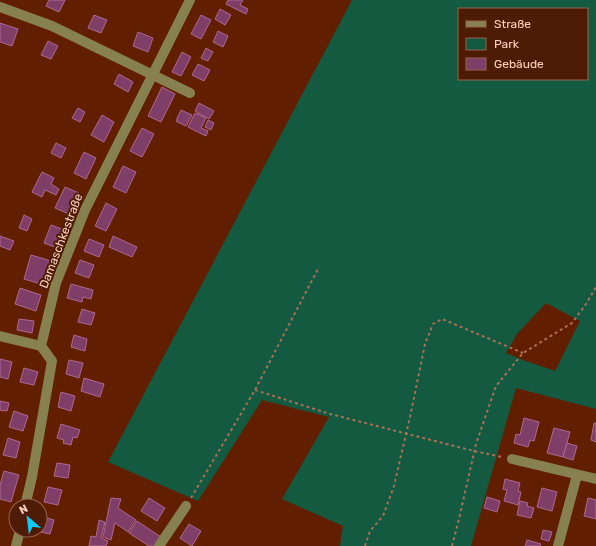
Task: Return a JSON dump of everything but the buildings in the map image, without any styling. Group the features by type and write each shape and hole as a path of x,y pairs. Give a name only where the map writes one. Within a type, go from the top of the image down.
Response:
{"street":[{"name":"Damaschkestraße","path":"41,346 56,283 84,210 190,0"},
{"path":"0,7 52,26 190,93"},
{"path":"0,336 41,346 52,361 28,498"},
{"path":"512,459 596,479"},
{"path":"558,546 577,475"},
{"path":"159,546 186,506"}],"path":[{"path":"186,506 255,390 318,267"},
{"path":"452,546 474,451 496,386 523,353 572,323 596,287"},
{"path":"365,546 370,530 383,516 394,486 407,434 425,344 433,324 442,319 523,353"},
{"path":"255,390 330,414 474,451 512,459"}],"green space":[{"path":"352,0 596,0 596,409 516,388 471,546 340,546 343,526 282,499 329,417 262,400 198,501 108,462","holes":["546,303 580,321 555,371 506,353 517,334"]}]}
